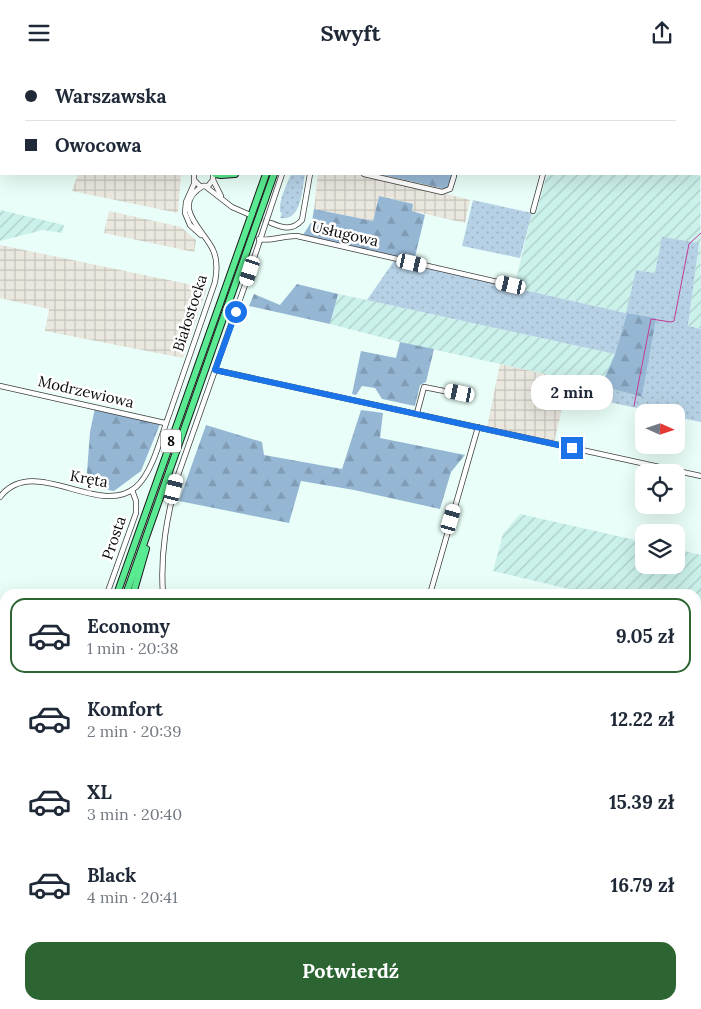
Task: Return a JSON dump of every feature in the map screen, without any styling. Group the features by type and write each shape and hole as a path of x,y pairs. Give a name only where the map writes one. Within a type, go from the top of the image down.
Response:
{"highway":[{"name":"8","path":"119,589 266,175"},
{"name":"8","path":"128,589 274,175"},
{"path":"134,589 152,519"}],"street":[{"path":"163,589 162,553 177,478 282,175"},
{"path":"271,223 290,228 302,220 310,175"},
{"path":"368,175 442,192 450,189 454,176"},
{"path":"533,211 543,175"},
{"name":"Białostocka","path":"194,176 186,202 185,213 190,225 206,238"},
{"path":"194,176 224,202 248,214"},
{"name":"Białostocka","path":"166,423 215,282 216,257 206,238 194,223 189,210 192,197 204,186 210,184 214,176"},
{"path":"214,176 224,202"},
{"name":"Usługowa","path":"259,239 297,236 511,285"},
{"path":"215,370 701,477"},
{"name":"Modrzewiowa","path":"0,386 166,423"},
{"path":"417,413 424,387 460,393"},
{"path":"132,490 146,474 166,423"},
{"path":"431,589 478,427"},
{"name":"Kręta","path":"0,497 10,486 30,481 109,496 132,490"},
{"name":"Prosta","path":"109,589 136,513 136,501 132,490"}],"shaded area":[{"path":"78,175 181,175 178,213 72,191"},
{"path":"291,175 305,175 300,203 293,215 287,218 280,218 282,213 280,212 280,207"},
{"path":"318,175 452,175 447,194 470,200 465,223 412,211 413,204 379,196 373,221 314,209"},
{"path":"547,175 700,175 701,329 688,326 699,243 655,273 636,270 627,313 514,288 532,213 536,213"},
{"path":"473,200 532,213 520,258 462,246"},
{"path":"0,210 64,225 62,233 43,230 0,241"},
{"path":"109,211 181,227 196,240 194,252 104,233"},
{"path":"662,237 699,243 688,326 701,329 701,422 685,419 685,404 635,404 635,408 594,399 601,386 642,397 655,318 627,313 615,354 367,300 394,261 626,313 636,270 655,273"},
{"path":"0,245 207,288 183,358 45,331 49,309 0,298"},
{"path":"338,294 615,354 601,386 400,342 330,324"},
{"path":"500,364 569,379 553,447 486,432"},
{"path":"520,514 635,540 635,574 685,574 685,551 701,555 701,589 569,589 493,571 503,534"}],"green space":[{"path":"383,175 452,175 449,188 445,189"},
{"path":"379,196 413,204 412,211 425,215 414,261 303,235 312,221 314,209 373,221"},
{"path":"297,284 338,294 330,324 249,306 254,294 280,305"},
{"path":"627,313 656,318 642,397 601,386 615,354"},
{"path":"400,342 434,349 426,382 420,385 415,406 382,399 375,388 362,386 356,395 352,394 361,351 396,358"},
{"path":"95,408 160,424 141,471 114,491 86,486 90,432"},
{"path":"361,410 383,413 380,438 465,455 451,472 440,509 354,490 301,481 289,523 179,501 206,425 262,442 264,455 342,469"}],"waterway":[{"path":"634,406 651,319 674,321 689,244 701,233"}],"tunnel":[{"path":"249,214 271,223"}],"route":[{"path":"236,312 215,370 572,448"}]}
